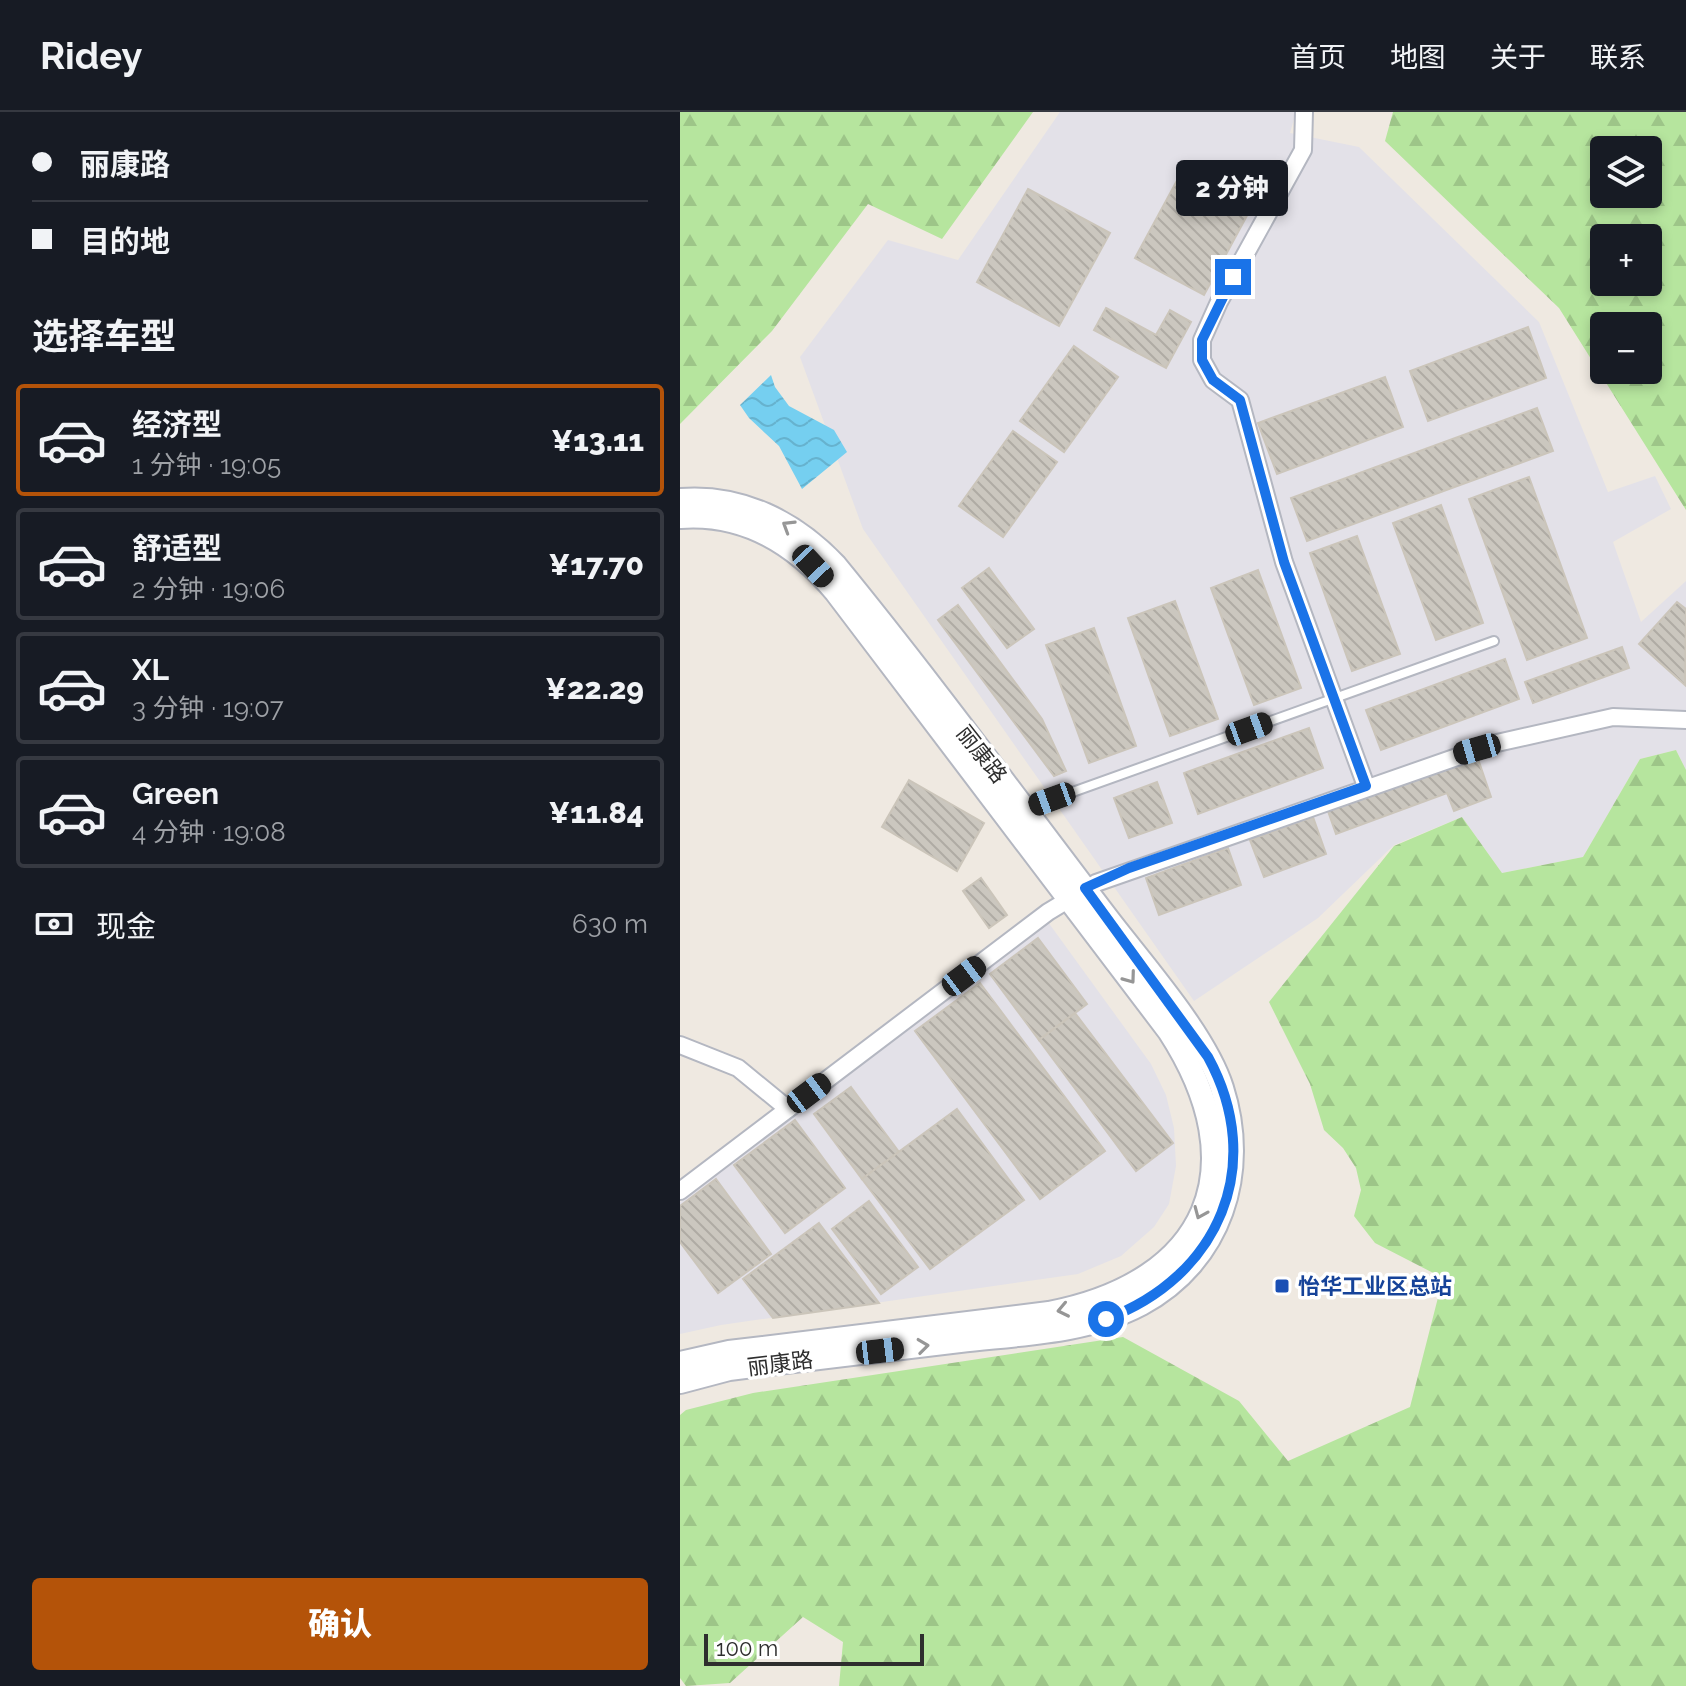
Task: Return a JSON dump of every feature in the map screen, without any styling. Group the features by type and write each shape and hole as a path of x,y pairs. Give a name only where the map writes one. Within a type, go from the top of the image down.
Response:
{"street":[{"path":"1304,112 1303,150 1219,302 1202,340 1202,360 1213,380 1240,400 1284,562 1366,786"},
{"name":"丽康路","path":"680,500 715,502 761,512 788,524 812,542 847,580 1024,809 1169,1031 1206,1100 1213,1138 1212,1178 1200,1216 1180,1249 1160,1270 1141,1282 1075,1308 729,1352 680,1363"},
{"name":"丽康路","path":"680,517 717,518 760,530 789,546 813,566 1184,1021 1222,1085 1233,1146 1231,1181 1213,1235 1193,1264 1143,1303 1076,1327 729,1369 680,1382"},
{"path":"680,1191 1078,892 1129,868 1470,751 1591,719 1639,715 1686,720"},
{"path":"680,1045 738,1068 788,1109"}],"lane":[{"path":"1024,809 1494,641"}],"shaded area":[{"path":"1060,112 1296,112 1290,133 1359,147 1539,322 1608,492 1655,476 1671,509 1613,542 1641,622 1686,581 1686,770 1676,750 1640,759 1583,857 1502,873 1462,817 1394,845 1318,918 1194,1001 863,529 800,357 888,240 958,260"},
{"path":"1048,922 1151,1064 1166,1095 1174,1128 1176,1166 1169,1204 1154,1227 1121,1256 1078,1274 721,1325 680,1334 680,1202"}],"green space":[{"path":"680,112 1033,112 942,239 868,204 772,331 680,424"},
{"path":"1393,112 1686,112 1686,510 1607,384 1662,384 1662,312 1590,312 1590,357 1559,308 1385,141"},
{"path":"1676,750 1686,770 1686,1686 839,1686 843,1642 803,1617 730,1683 686,1686 680,1678 680,1415 686,1410 753,1393 1123,1337 1239,1401 1288,1461 1410,1407 1443,1278 1375,1243 1354,1216 1361,1190 1356,1168 1343,1148 1324,1130 1310,1084 1269,1002 1394,846 1462,817 1502,873 1583,857 1640,759"}],"water":[{"path":"771,375 775,387 789,406 834,430 847,452 802,489 779,446 749,418 740,405"}],"building":[{"path":"1187,162 1256,199 1204,295 1135,258"},
{"path":"1028,189 1110,233 1059,326 977,282"},
{"path":"1106,308 1156,335 1170,310 1191,322 1166,368 1094,330"},
{"path":"1528,327 1546,378 1428,421 1410,371"},
{"path":"1074,346 1118,377 1064,452 1020,421"},
{"path":"1385,377 1403,427 1277,474 1258,423"},
{"path":"1537,408 1553,451 1307,541 1291,498"},
{"path":"1013,431 1057,462 1003,537 959,506"},
{"path":"1529,477 1587,638 1527,660 1469,499"},
{"path":"1441,505 1483,623 1436,640 1393,523"},
{"path":"1357,536 1400,654 1352,671 1310,553"},
{"path":"989,568 1034,629 1007,648 962,588"},
{"path":"1258,570 1301,688 1254,705 1211,588"},
{"path":"1175,601 1218,719 1170,736 1128,618"},
{"path":"1677,602 1686,609 1685,685 1639,644"},
{"path":"958,605 1042,719 1066,771 1054,776 938,620"},
{"path":"1094,628 1136,746 1089,763 1046,645"},
{"path":"1622,647 1629,668 1533,703 1525,682"},
{"path":"1505,659 1519,699 1381,750 1366,710"},
{"path":"1309,728 1323,768 1198,814 1184,773"},
{"path":"1477,756 1491,797 1454,811 1447,793 1336,834 1328,811"},
{"path":"909,780 984,823 957,871 882,827"},
{"path":"1157,782 1172,823 1129,838 1114,798"},
{"path":"1313,817 1326,854 1264,877 1250,840"},
{"path":"1228,848 1241,885 1159,915 1146,878"},
{"path":"981,878 1007,915 989,928 963,891"},
{"path":"1038,938 1087,1004 1039,1040 990,974"},
{"path":"980,983 1105,1151 1040,1199 915,1031"},
{"path":"1075,1013 1173,1143 1136,1171 1039,1040"},
{"path":"851,1087 899,1152 862,1179 814,1114"},
{"path":"957,1109 1024,1200 930,1269 862,1179"},
{"path":"795,1120 845,1188 785,1233 734,1165"},
{"path":"716,1179 771,1254 718,1293 680,1242 680,1206"},
{"path":"869,1201 918,1267 881,1294 832,1229"},
{"path":"819,1223 879,1303 773,1318 743,1279"}],"place":[{"name":"怡华工业区总站","path":"1282,1286"}],"route":[{"path":"1106,1319 1143,1303 1163,1290 1184,1273 1202,1252 1227,1201 1233,1146 1222,1085 1208,1057 1085,888 1129,868 1366,786 1284,562 1240,400 1213,380 1202,360 1202,340 1233,277"}]}
